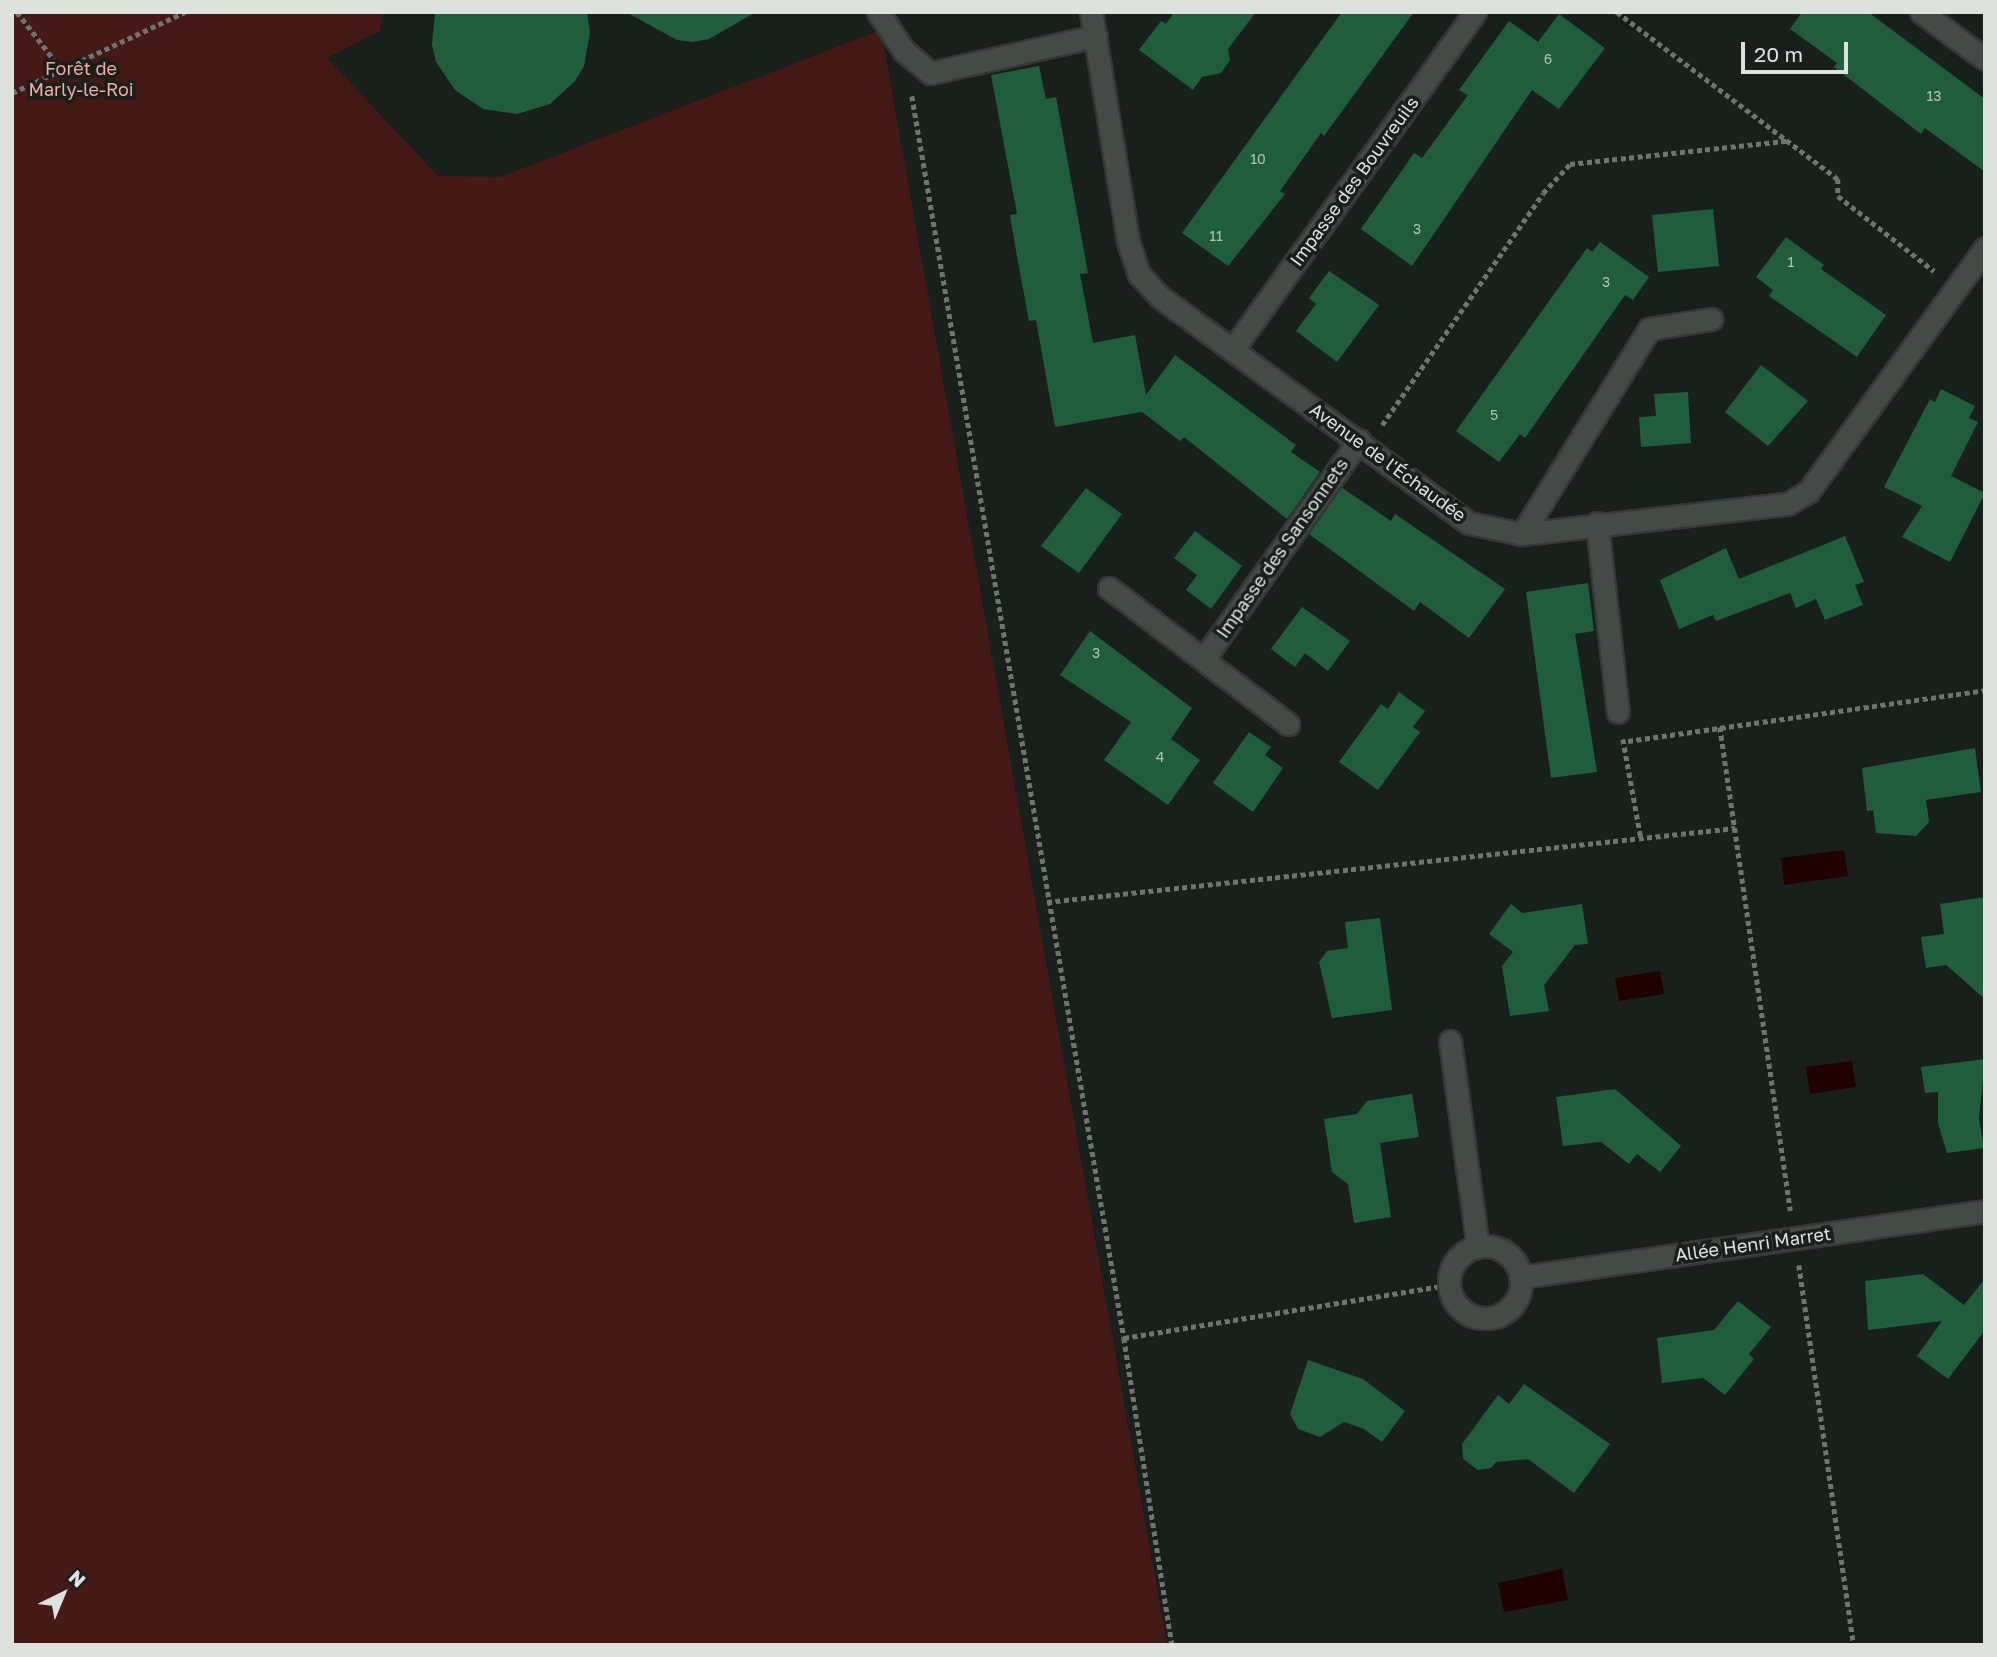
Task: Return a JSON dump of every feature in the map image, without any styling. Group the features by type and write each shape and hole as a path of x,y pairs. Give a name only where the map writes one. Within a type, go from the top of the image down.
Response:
{"street":[{"path":"878,12 904,51 930,73 1096,36"},
{"name":"Avenue de l'Échaudée","path":"1091,12 1128,241 1139,274 1160,298 1363,443 1469,523 1522,534 1597,523 1787,505 1808,492 1985,248"},
{"name":"Impasse des Bouvreuils","path":"1233,349 1475,12"},
{"path":"1921,12 1985,59"},
{"path":"1522,534 1649,329 1711,319"},
{"name":"Impasse des Sansonnets","path":"1205,657 1363,443"},
{"path":"1597,523 1618,712"},
{"name":"Impasse des Sansonnets","path":"1109,588 1205,657 1288,724"},
{"path":"1450,1041 1478,1247"},
{"name":"Allée Henri Marret","path":"1522,1277 1985,1211"},
{"path":"1492,1245 1512,1256 1522,1277 1520,1297 1508,1312 1489,1319 1470,1316 1455,1304 1448,1285 1452,1263 1469,1248 1492,1245"}],"path":[{"path":"17,12 62,70"},
{"path":"12,93 185,12"},
{"path":"1617,12 1838,179 1838,196 1955,288"},
{"path":"904,51 1047,902 1124,1338 1172,1645"},
{"path":"1363,443 1543,193 1570,164 1787,141"},
{"path":"1624,742 1985,691"},
{"path":"1618,712 1642,838"},
{"path":"1720,727 1854,1645"},
{"path":"1047,902 1735,828"},
{"path":"1124,1338 1448,1285"}],"green space":[{"name":"Forêt de Marly-le-Roi","path":"12,12 383,12 380,31 327,58 438,176 500,177 881,30 1167,1645 12,1645"}],"shaded area":[{"path":"1844,850 1848,876 1784,885 1781,858"},
{"path":"1660,971 1664,994 1619,1001 1615,978"},
{"path":"1852,1061 1856,1087 1810,1094 1806,1067"},
{"path":"1562,1569 1568,1600 1504,1612 1498,1583"}],"building":[{"path":"435,12 587,12 590,32 584,66 575,81 550,104 517,114 483,109 455,90 436,62 432,45"},
{"path":"626,12 756,12 709,39 693,42 677,40"},
{"path":"1174,12 1256,12 1228,49 1230,60 1221,73 1202,77 1193,90 1139,50 1161,21 1166,24"},
{"path":"1342,12 1414,12 1324,136 1321,133 1280,191 1285,194 1228,266 1182,233"},
{"path":"1802,12 1868,12 1985,99 1985,172 1925,128 1921,134 1834,67 1837,63 1790,29"},
{"path":"1559,14 1605,48 1559,109 1532,90 1412,266 1361,229 1414,153 1422,158 1468,95 1459,90 1509,21 1538,42"},
{"path":"1039,66 1046,99 1056,97 1088,273 1080,274 1093,343 1135,335 1146,395 1175,355 1296,445 1291,452 1320,472 1287,519 1184,437 1180,441 1142,412 1055,427 1036,320 1029,321 1016,251 1010,215 1017,214 991,75"},
{"path":"1713,209 1719,266 1658,272 1652,215"},
{"path":"1786,237 1824,265 1821,269 1886,315 1857,357 1769,296 1773,290 1756,277"},
{"path":"1600,242 1649,277 1633,300 1625,295 1525,438 1520,434 1499,462 1456,431 1587,248 1592,252"},
{"path":"1329,271 1379,305 1337,362 1296,331 1316,304 1309,298"},
{"path":"1761,365 1808,401 1768,446 1725,412"},
{"path":"1941,389 1975,406 1969,418 1978,422 1951,476 1985,493 1950,562 1902,537 1922,506 1884,487 1930,399 1935,402"},
{"path":"1688,392 1691,443 1641,447 1639,417 1656,416 1654,394"},
{"path":"1341,487 1391,521 1395,514 1505,589 1469,638 1420,602 1414,611 1309,534"},
{"path":"1086,488 1122,514 1079,573 1041,546"},
{"path":"1195,531 1242,566 1211,609 1186,590 1197,575 1174,558"},
{"path":"1845,536 1864,582 1855,585 1863,605 1825,620 1816,599 1796,608 1790,593 1716,621 1713,615 1679,629 1660,580 1726,548 1739,579"},
{"path":"1588,583 1594,631 1575,634 1597,772 1551,778 1526,592"},
{"path":"1302,607 1350,641 1328,671 1305,653 1295,667 1271,649"},
{"path":"1090,631 1192,708 1171,739 1200,760 1168,805 1104,760 1131,722 1060,675"},
{"path":"1399,692 1425,711 1413,727 1420,732 1378,790 1339,762 1381,704 1388,709"},
{"path":"1249,732 1271,747 1265,755 1283,768 1253,812 1213,783"},
{"path":"1975,748 1981,792 1926,800 1929,822 1916,836 1876,833 1873,810 1867,811 1862,768"},
{"path":"1985,897 1985,999 1946,965 1926,968 1921,937 1944,934 1940,904"},
{"path":"1511,904 1522,913 1582,904 1588,944 1575,945 1544,985 1549,1011 1510,1016 1502,966 1513,952 1489,934"},
{"path":"1380,918 1392,1010 1332,1018 1319,962 1327,951 1348,948 1345,922"},
{"path":"1985,1059 1979,1118 1984,1148 1947,1153 1938,1123 1938,1092 1925,1093 1921,1067"},
{"path":"1615,1089 1681,1146 1660,1172 1637,1154 1629,1164 1601,1142 1563,1146 1556,1097"},
{"path":"1412,1094 1419,1137 1380,1143 1391,1217 1354,1223 1348,1184 1332,1172 1324,1119 1357,1114 1367,1101"},
{"path":"1923,1274 1964,1305 1985,1279 1985,1330 1948,1379 1917,1356 1942,1321 1868,1330 1865,1281"},
{"path":"1738,1301 1771,1327 1749,1354 1754,1359 1725,1395 1703,1378 1662,1383 1657,1338 1714,1330"},
{"path":"1308,1360 1363,1379 1405,1411 1382,1442 1364,1429 1344,1422 1320,1437 1298,1429 1290,1414"},
{"path":"1524,1384 1610,1444 1574,1493 1528,1459 1496,1462 1491,1468 1478,1470 1463,1459 1462,1444 1498,1395 1509,1404"}]}
